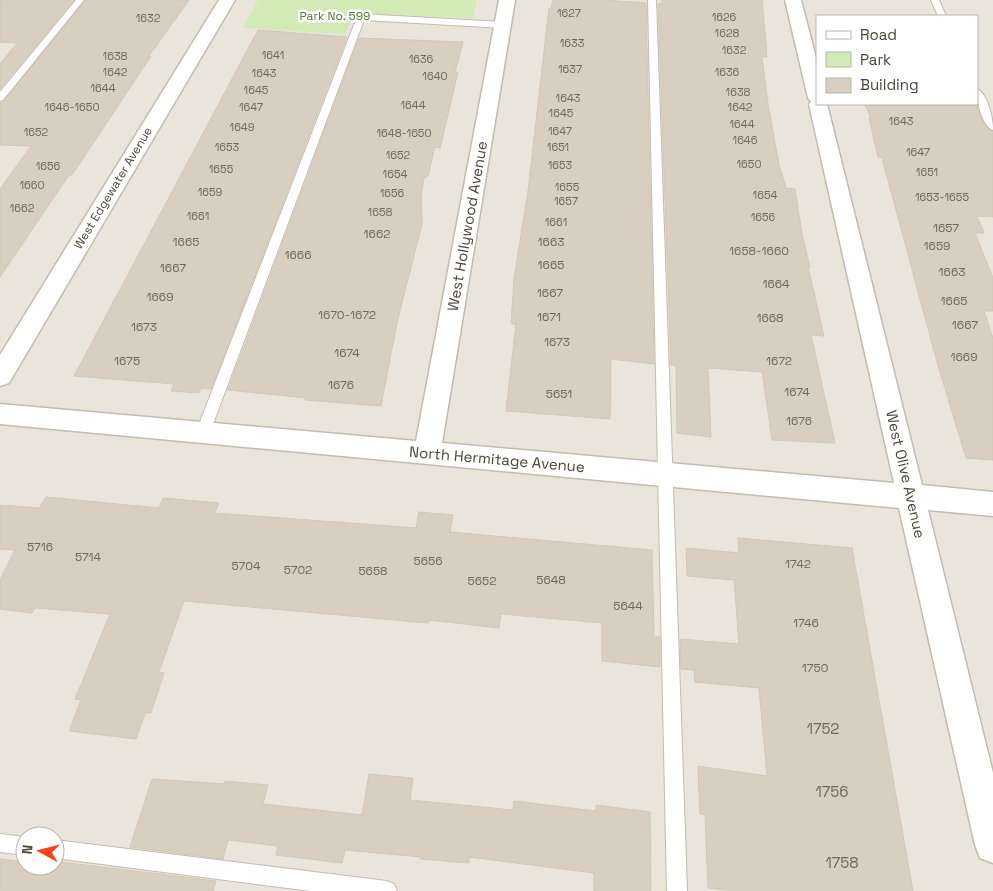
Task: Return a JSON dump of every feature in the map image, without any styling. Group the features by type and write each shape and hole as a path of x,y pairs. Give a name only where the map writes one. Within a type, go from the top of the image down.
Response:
{"street":[{"name":"West Edgewater Avenue","path":"0,376 227,0"},
{"name":"West Hollywood Avenue","path":"427,453 508,0"},
{"path":"794,0 816,94"},
{"name":"West Olive Avenue","path":"818,105 993,845"},
{"name":"North Hermitage Avenue","path":"0,414 993,504"}],"lane":[{"path":"0,98 80,0"},
{"path":"652,0 677,891"},
{"path":"935,0 942,15"},
{"path":"203,432 361,17 503,25"},
{"path":"978,94 993,127"},
{"path":"0,842 15,844"},
{"path":"65,850 387,891"}],"shaded area":[{"path":"0,0 993,0 993,891 0,891"}],"green space":[{"name":"Park No. 599","path":"258,0 477,0 473,18 355,13 345,34 243,28"}],"building":[{"path":"0,0 74,0 0,89 0,64 17,43 0,42"},
{"path":"86,0 189,0 149,56 151,56 72,175 69,175 0,277 0,189 31,146 0,145 0,103 4,101"},
{"path":"553,0 605,0 646,3 654,364 611,359 610,419 506,411 516,324 511,324 514,279 528,191 549,8 551,9"},
{"path":"662,0 762,0 767,57 762,57 768,104 779,165 786,188 795,189 802,234 810,267 808,267 824,336 811,335 835,443 772,440 762,372 708,368 711,437 677,433 676,366 671,365 658,4 662,4"},
{"path":"258,30 347,37 211,389 201,388 199,393 171,391 174,384 74,376"},
{"path":"359,38 463,42 440,148 435,147 428,176 424,178 421,196 422,224 397,323 381,406 305,400 306,398 228,390"},
{"path":"865,105 976,105 984,124 993,132 993,217 977,216 984,233 975,233 993,278 993,311 984,311 993,338 993,460 966,458 937,362 882,158 878,157 869,117 871,118"},
{"path":"46,497 159,508 163,498 219,503 215,513 416,528 419,512 453,515 450,532 652,550 654,637 660,637 660,667 602,661 602,623 501,614 499,628 429,620 428,623 184,601 159,672 164,673 151,713 145,713 136,739 69,731 81,700 75,699 110,614 35,608 32,613 0,609 0,580 15,550 0,549 0,505 39,508"},
{"path":"738,538 852,548 913,891 735,891 708,888 705,815 700,814 698,766 767,776 759,688 695,682 694,670 681,669 680,639 739,644 734,580 687,576 686,548 739,553"},
{"path":"369,774 413,778 410,800 513,810 514,801 596,811 596,805 650,812 651,891 594,891 594,873 469,857 469,863 345,850 342,863 276,855 278,846 228,840 223,859 130,847 152,779 225,784 225,781 268,785 263,804 362,815"},
{"path":"0,859 15,861 15,876 65,876 65,862 216,881 213,891 0,891"}]}
